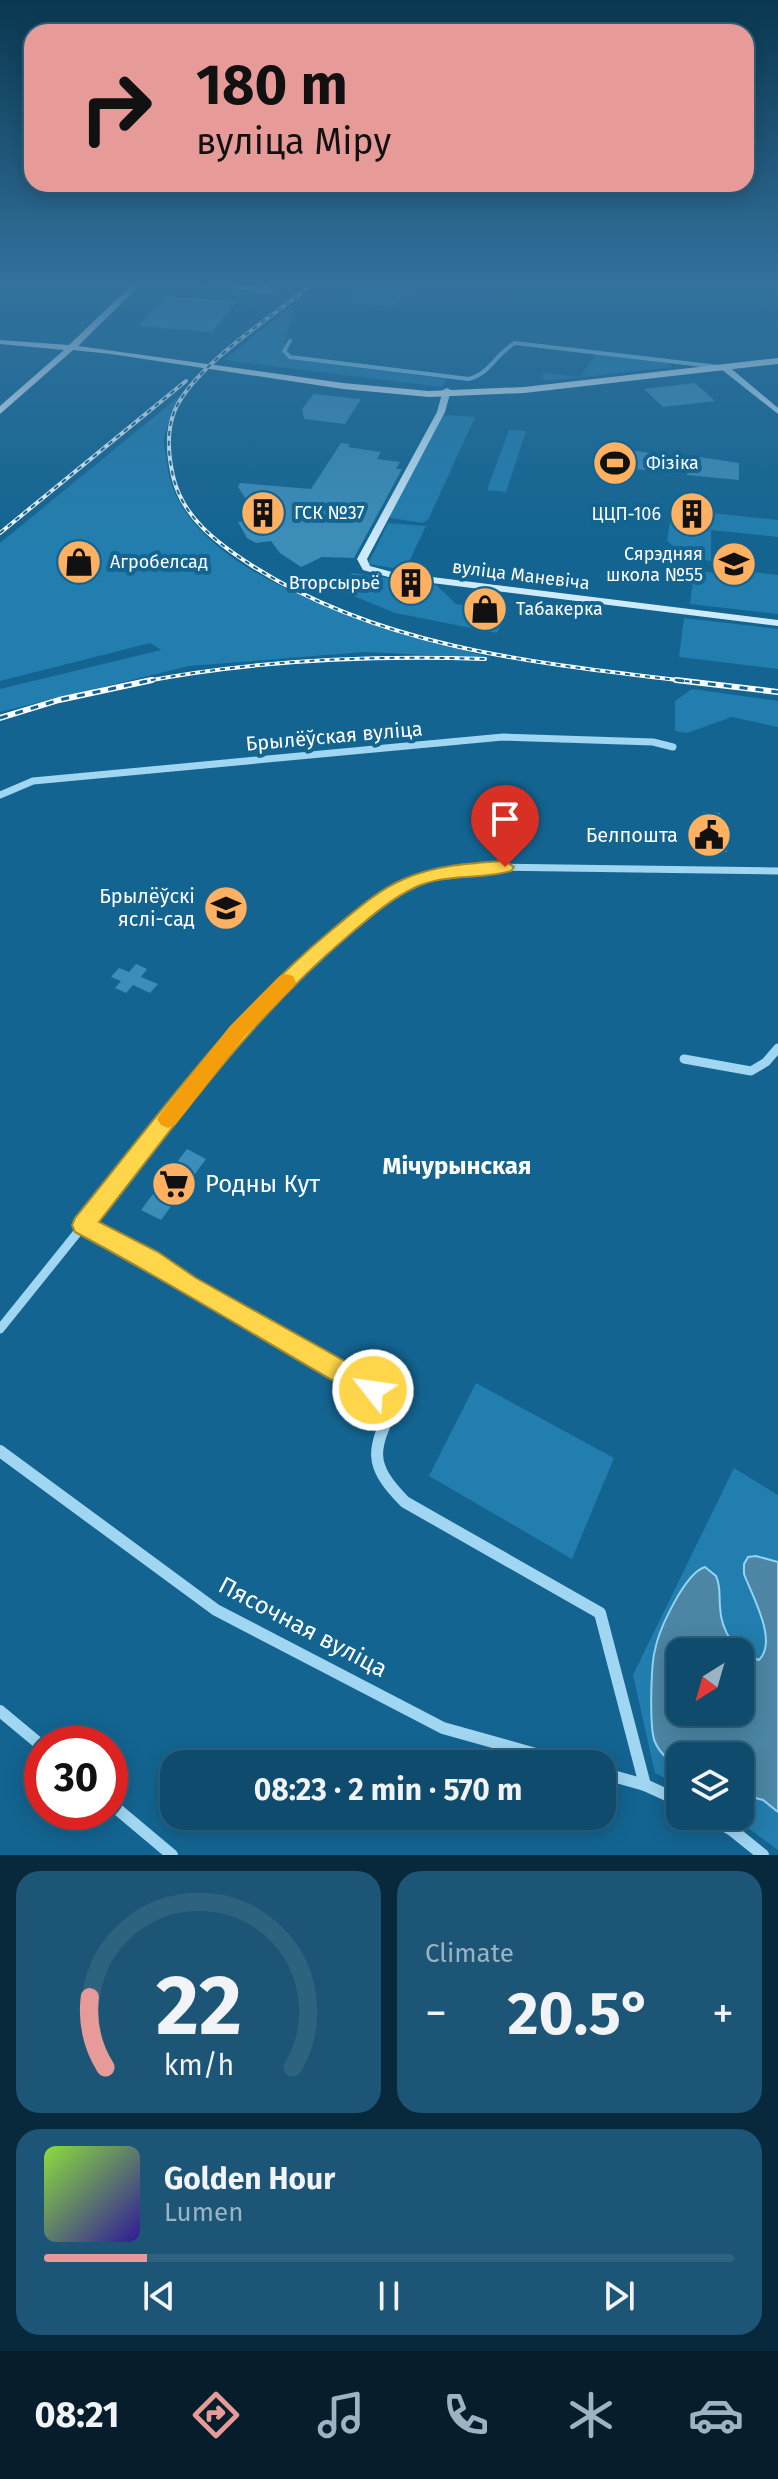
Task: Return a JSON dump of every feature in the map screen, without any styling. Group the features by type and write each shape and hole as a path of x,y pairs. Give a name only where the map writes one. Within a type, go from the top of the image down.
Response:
{"main road":[{"path":"0,411 42,371"},
{"path":"251,371 374,390 447,392 530,388 693,371"}],"street":[{"path":"399,371 469,379 484,376 488,371"},
{"path":"663,374 669,371"},
{"path":"728,371 778,412"},
{"path":"447,392 451,377"},
{"name":"вуліца Маневіча","path":"447,392 441,412 362,564 371,570 392,575 778,623"},
{"name":"Брылёўская вуліца","path":"0,795 33,781 503,737 653,742 673,747"},
{"path":"0,1329 258,1008 318,951 396,890 436,874 490,867 778,871"},
{"path":"684,1059 751,1071 766,1062 778,1048"},
{"path":"83,1225 395,1402 373,1451 376,1464 395,1492 405,1502 600,1613 645,1785"},
{"name":"Пясочная вуліца","path":"0,1451 216,1610 443,1728 521,1750"},
{"path":"0,1711 24,1731"},
{"path":"616,1777 666,1795"},
{"path":"128,1818 172,1855"},
{"path":"732,1830 763,1855"}],"shaded area":[{"path":"309,371 382,371 447,379 441,387"},
{"path":"584,371 641,371 547,381 541,377 544,373 580,377"},
{"path":"187,390 167,428 165,453 181,505 210,540 251,570 299,595 351,616 491,658 364,652 189,666 0,712 0,689 161,650 150,643 0,681 0,543"},
{"path":"443,416 475,417 428,520 422,523 391,518 389,516"},
{"path":"509,430 526,431 506,492 487,490"},
{"path":"701,512 778,520 778,537 711,530 711,561 686,557 667,541 670,522 687,519 688,516 700,518"},
{"path":"388,523 426,526 405,570 368,564"},
{"path":"722,568 778,575 778,614 690,604 694,570 714,573"},
{"path":"352,573 436,585 456,604 508,611 497,633 395,613 339,590"},
{"path":"684,618 778,629 778,669 679,657"},
{"path":"692,689 778,701 778,727 732,717 687,733 675,731 675,701"},
{"path":"476,1383 614,1458 572,1559 429,1476"},
{"path":"734,1468 778,1495 778,1850 751,1830 754,1830 754,1742 666,1742 666,1779 655,1773 633,1675"},
{"path":"756,1556 778,1562 778,1812 763,1800 754,1798 754,1742 666,1742 666,1757 653,1735 652,1682 657,1641 681,1590 697,1571 705,1567 716,1576 721,1616 730,1638 666,1638 666,1726 754,1726 754,1658 759,1660 766,1642 762,1619 744,1574 748,1557"}],"building":[{"path":"695,383 715,401 663,407 644,389"},
{"path":"314,394 361,399 345,424 304,419 302,409"},
{"path":"341,443 381,452 377,459 400,462 396,469 402,469 354,558 322,557 301,567 280,553 271,541 256,543 247,538 238,522 260,520 238,487 240,483 311,489"},
{"path":"617,448 657,454 655,471 604,466 608,451"},
{"path":"699,457 739,463 739,480 687,475 689,460"},
{"name":"Белпошта","path":"703,812 720,813 727,852 709,851 708,841 696,841 694,828 706,829"},
{"path":"136,964 147,969 141,977 158,984 150,993 133,985 126,993 115,988 121,981 111,977 119,968 129,972"},
{"name":"Родны Кут","path":"187,1149 206,1159 161,1220 141,1210"}],"railway":[{"path":"205,371 185,393 175,410 170,426 170,459 184,504 203,528 238,557 301,593 354,616 409,634 522,659 694,682"},
{"path":"0,533 186,381"},
{"path":"148,681 312,661 485,659"},
{"path":"148,681 152,680"},
{"path":"676,680 778,692"},
{"path":"0,718 59,700 148,681"},
{"path":"141,682 148,681"}],"slow traffic":[{"path":"168,1119 237,1031 286,982"}],"place":[{"name":"Фізіка","path":"615,463"},
{"name":"ГСК №37","path":"263,513"},
{"name":"ЦЦП-106","path":"692,514"},
{"name":"Агробелсад","path":"79,562"},
{"name":"Сярэдняя школа №55","path":"734,564"},
{"name":"Вторсырьё","path":"411,583"},
{"name":"Табакерка","path":"485,609"},
{"name":"Белпошта","path":"709,835"},
{"name":"Брылёўскі яслі-сад","path":"226,908"},
{"name":"Родны Кут","path":"174,1184"}],"district":[{"name":"Мічурынская","path":"457,1166"}],"route":[{"path":"373,1390 83,1225 237,1031 318,951 377,902 410,883 453,870 505,867"}]}
